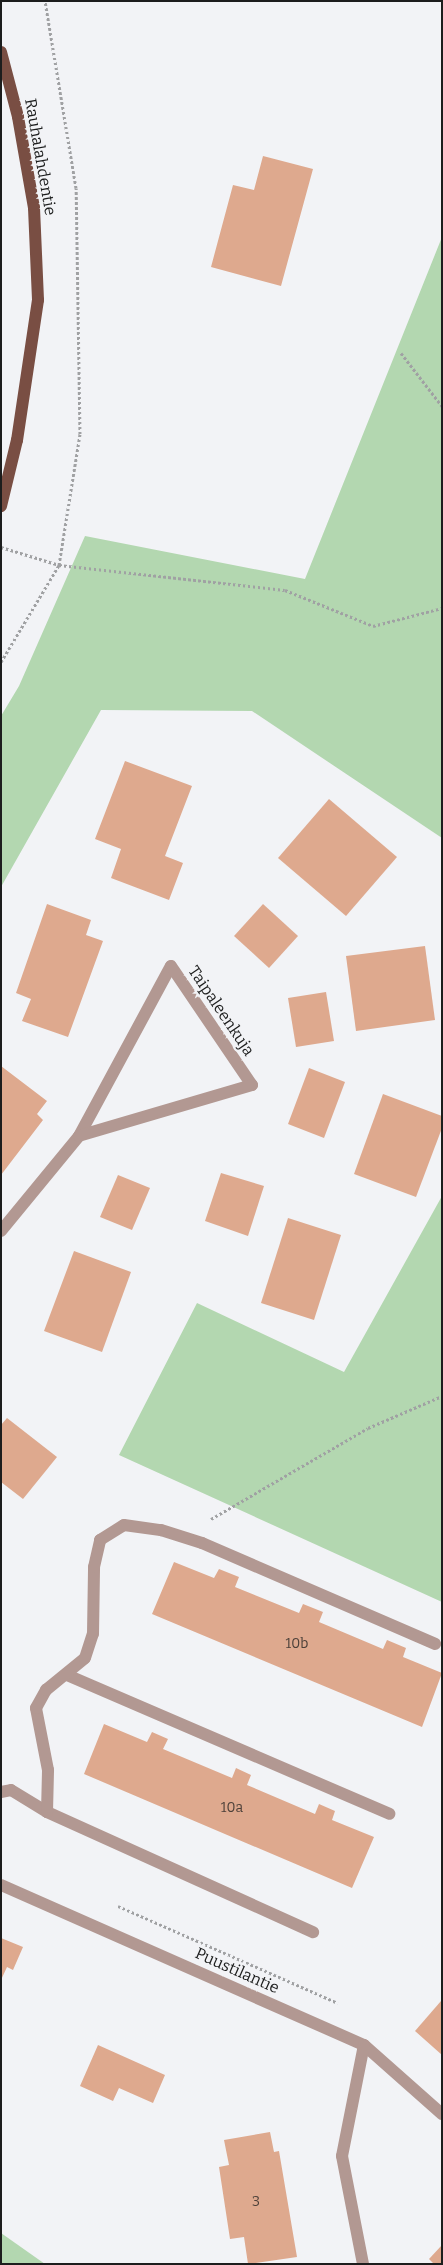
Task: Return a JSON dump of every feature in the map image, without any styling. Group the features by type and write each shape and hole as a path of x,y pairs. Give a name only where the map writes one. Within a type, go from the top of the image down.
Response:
{"main road":[{"name":"Rauhalahdentie","path":"1,52 18,117 34,208 38,300 17,440 1,506"}],"street":[{"name":"Taipaleenkuja","path":"1,1231 79,1136 171,966 252,1085 79,1136"},
{"path":"47,1812 48,1770 36,1708 46,1690 67,1675 85,1658 93,1634 94,1567 100,1540 124,1525 182,1536 435,1644"},
{"path":"67,1675 389,1814"},
{"path":"1,1792 11,1790 47,1812 313,1932"},
{"name":"Puustilantie","path":"1,1885 364,2045 442,2114"},
{"path":"363,2264 342,2156 364,2045"}],"path":[{"path":"1,662 58,564 80,434 76,188 45,1"},
{"path":"402,353 442,406"},
{"path":"1,547 58,564 285,590 373,626 442,608"},
{"path":"182,1536 368,1428 442,1396"}],"green space":[{"path":"442,237 442,838 252,711 101,710 1,887 1,716 19,686 85,536 305,579"},
{"path":"442,1196 442,1602 119,1455 197,1303 344,1372"},
{"path":"1,2233 45,2264 1,2264"}],"building":[{"path":"263,156 313,169 281,286 211,267 233,185 254,190"},
{"path":"125,761 192,786 165,856 183,863 169,900 111,878 121,849 95,839"},
{"path":"329,799 397,857 346,916 278,858"},
{"path":"47,904 91,920 86,935 103,941 68,1037 22,1021 31,999 16,993"},
{"path":"263,904 298,936 269,968 234,936"},
{"path":"425,946 435,1020 356,1031 346,956"},
{"path":"326,992 334,1041 296,1047 288,998"},
{"path":"1,1066 47,1101 37,1114 43,1120 1,1175"},
{"path":"309,1068 345,1082 324,1138 288,1124"},
{"path":"383,1094 442,1116 442,1128 416,1197 354,1174"},
{"path":"221,1173 264,1186 248,1236 205,1221"},
{"path":"118,1175 150,1188 132,1230 100,1217"},
{"path":"288,1218 341,1235 314,1320 261,1303"},
{"path":"74,1251 131,1272 102,1352 44,1331"},
{"path":"7,1418 57,1457 23,1499 1,1482 1,1425"},
{"path":"174,1562 214,1578 219,1569 239,1577 235,1587 299,1613 303,1604 323,1612 319,1622 383,1649 387,1640 406,1648 403,1657 442,1673 422,1727 152,1614"},
{"path":"104,1724 147,1742 152,1732 168,1739 163,1749 232,1778 236,1768 251,1775 247,1785 315,1814 319,1804 335,1811 332,1820 374,1837 352,1888 84,1774"},
{"path":"1,1938 23,1947 13,1970 7,1967 1,1980"},
{"path":"442,2002 442,2055 415,2031"},
{"path":"98,2045 165,2075 153,2103 119,2088 113,2101 80,2086"},
{"path":"270,2132 274,2152 279,2151 297,2257 248,2264 244,2237 230,2239 219,2167 229,2165 224,2140"},
{"path":"442,2245 442,2264 434,2264 429,2259"}]}
